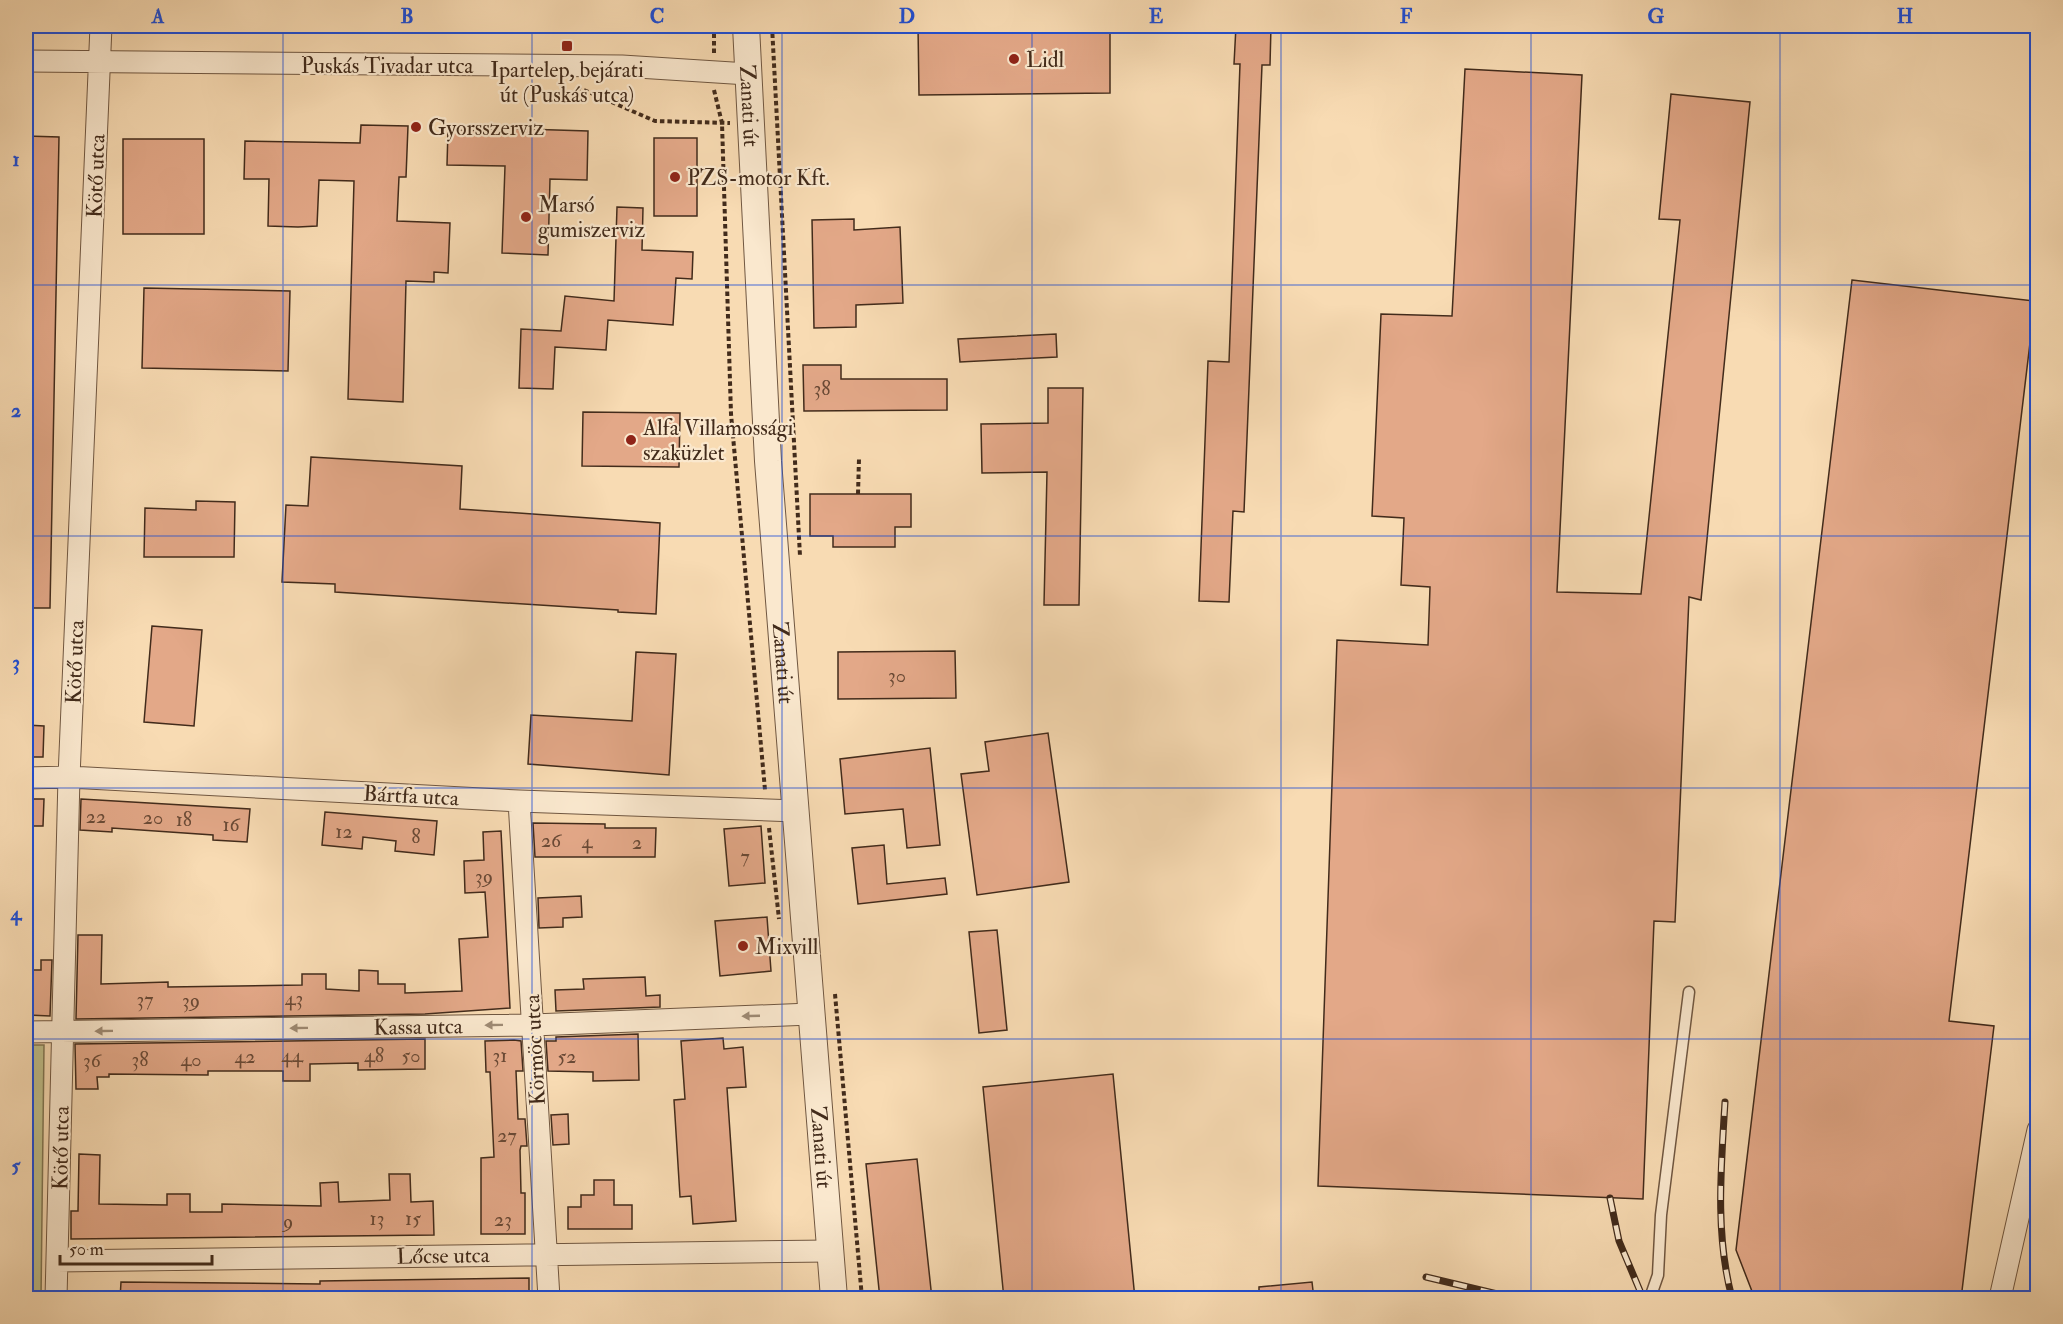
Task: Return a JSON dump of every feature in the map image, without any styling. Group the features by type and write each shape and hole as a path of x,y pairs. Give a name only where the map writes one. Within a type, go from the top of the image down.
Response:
{"street":[{"name":"Kötő utca","path":"56,1299 69,777 101,26"},
{"name":"Zanati út","path":"746,26 768,461 834,1299"},
{"name":"Puskás Tivadar utca","path":"26,61 100,64 622,66 748,74"},
{"name":"Bártfa utca","path":"26,778 69,777 519,801 796,811"},
{"name":"Körmöc utca","path":"519,801 549,1299"},
{"name":"Kassa utca","path":"26,1032 532,1025 810,1014"},
{"path":"2000,1299 2037,1130"},
{"name":"Lőcse utca","path":"57,1261 829,1251"}],"lane":[{"path":"1650,1299 1658,1275 1661,1215 1689,992"}],"path":[{"path":"772,26 801,563"},
{"path":"713,73 714,100 722,123 731,414 767,810 780,924"},
{"path":"593,94 656,121 722,123"},
{"path":"858,494 859,459"},
{"path":"834,984 862,1299"}],"shaded area":[{"path":"26,1045 44,1045 41,1298 26,1298"}],"building":[{"name":"Lidl","path":"918,26 1110,26 1110,93 919,95"},
{"path":"1236,26 1271,26 1270,65 1262,65 1244,512 1233,511 1229,602 1199,601 1208,361 1229,362 1240,64 1234,64"},
{"path":"1465,69 1582,75 1557,592 1641,594 1680,220 1659,219 1671,94 1750,102 1701,600 1689,597 1675,922 1654,921 1643,1199 1318,1186 1337,640 1428,645 1430,587 1401,585 1404,518 1372,516 1381,314 1452,316"},
{"path":"361,125 408,126 406,177 399,177 397,221 450,223 448,273 434,272 434,282 406,281 403,402 348,399 354,181 319,180 317,226 298,227 268,226 269,179 244,179 245,141 360,143"},
{"name":"Marsó gumiszerviz","path":"491,128 588,131 587,180 550,179 548,255 502,253 505,166 447,165 448,130 491,131"},
{"path":"26,136 59,137 50,608 26,608"},
{"name":"PZS-motor Kft.","path":"654,138 697,138 697,216 654,216"},
{"path":"123,139 204,139 204,234 123,234"},
{"path":"617,207 643,208 642,250 693,252 692,279 676,278 673,325 608,320 606,350 555,347 553,389 519,388 521,329 561,331 565,296 614,301"},
{"path":"854,219 854,230 900,227 903,303 856,305 856,327 814,328 812,220"},
{"path":"1852,280 2035,301 1949,1021 1994,1026 1961,1299 1755,1299 1736,1250"},
{"path":"144,288 290,291 288,371 142,368"},
{"path":"1056,334 1057,357 960,362 958,339"},
{"path":"803,365 841,365 841,379 947,379 947,410 804,411"},
{"path":"1048,388 1083,388 1079,605 1044,605 1047,472 982,473 981,424 1048,423"},
{"name":"Alfa Villamossági szaküzlet","path":"583,412 680,413 679,467 582,466"},
{"path":"311,457 462,466 460,509 660,523 656,614 335,592 335,584 282,582 286,505 308,506"},
{"path":"810,494 911,494 911,527 895,527 895,547 833,547 833,536 810,536"},
{"path":"196,501 235,502 234,557 144,557 145,508 196,510"},
{"path":"152,626 202,630 194,726 144,722"},
{"path":"955,651 956,698 838,699 838,652"},
{"path":"636,652 676,654 669,775 528,764 531,715 632,721"},
{"path":"26,725 44,726 43,757 26,757"},
{"path":"1048,733 1069,882 977,895 961,774 989,771 985,742"},
{"path":"930,748 940,845 907,848 903,809 845,814 840,759"},
{"path":"26,799 44,799 43,826 26,826"},
{"path":"81,799 250,809 247,842 213,840 213,835 112,828 112,832 80,830"},
{"path":"325,812 437,821 434,855 395,851 396,841 363,837 362,849 322,845"},
{"path":"533,823 605,824 605,828 656,828 655,857 535,857"},
{"path":"761,826 765,883 729,886 724,829"},
{"path":"501,831 510,1008 425,1014 76,1019 78,935 102,935 101,984 168,982 168,987 302,985 302,974 326,974 326,989 359,991 359,970 378,971 378,984 405,984 405,993 462,991 459,939 488,937 485,892 465,893 464,861 484,860 483,832"},
{"path":"884,845 887,884 945,878 947,894 858,904 852,848"},
{"path":"581,896 582,917 563,918 563,927 539,928 538,898"},
{"name":"Mixvill","path":"767,917 771,971 720,976 715,921"},
{"path":"997,930 1007,1030 979,1033 969,932"},
{"path":"41,960 52,960 50,1016 28,1015 30,970 41,970"},
{"path":"645,977 646,996 660,995 660,1007 556,1011 555,990 584,989 583,979"},
{"path":"638,1034 639,1080 593,1081 593,1072 548,1071 546,1041 556,1041 556,1037"},
{"path":"723,1038 724,1049 743,1047 746,1087 727,1088 736,1221 693,1224 691,1196 680,1197 674,1100 685,1099 681,1041"},
{"path":"425,1039 425,1069 358,1070 358,1063 310,1064 310,1081 283,1081 283,1071 208,1071 208,1075 109,1074 109,1077 97,1077 98,1089 76,1089 75,1044"},
{"path":"485,1041 521,1041 523,1071 516,1071 518,1119 525,1119 527,1146 521,1146 520,1150 521,1193 525,1193 525,1234 481,1234 481,1158 494,1157 490,1072 486,1072"},
{"path":"1113,1074 1135,1299 1004,1299 983,1087"},
{"path":"568,1114 569,1144 553,1145 551,1115"},
{"path":"79,1154 100,1155 99,1204 167,1205 167,1194 190,1194 190,1212 222,1212 222,1204 321,1206 320,1183 338,1182 339,1202 390,1200 389,1174 410,1174 411,1202 433,1201 434,1235 71,1239 71,1211 78,1211"},
{"path":"917,1159 932,1299 880,1299 866,1164"},
{"path":"594,1180 614,1180 614,1205 632,1205 632,1229 568,1229 568,1207 581,1207 581,1195 594,1195"},
{"path":"529,1278 529,1299 120,1299 121,1282 320,1284 320,1281"},
{"path":"1312,1282 1314,1299 1259,1299 1259,1287"}],"railway":[{"path":"1725,1102 1721,1225 1732,1298"},
{"path":"1610,1198 1619,1241 1643,1298"},
{"path":"1426,1277 1514,1298"}],"place":[{"name":"Ipartelep, bejárati út (Puskás utca)","path":"567,46"},
{"name":"Lidl","path":"1014,59"},
{"name":"Gyorsszerviz","path":"416,127"},
{"name":"PZS-motor Kft.","path":"675,177"},
{"name":"Marsó gumiszerviz","path":"526,217"},
{"name":"Alfa Villamossági szaküzlet","path":"631,440"},
{"name":"Mixvill","path":"743,946"}]}
